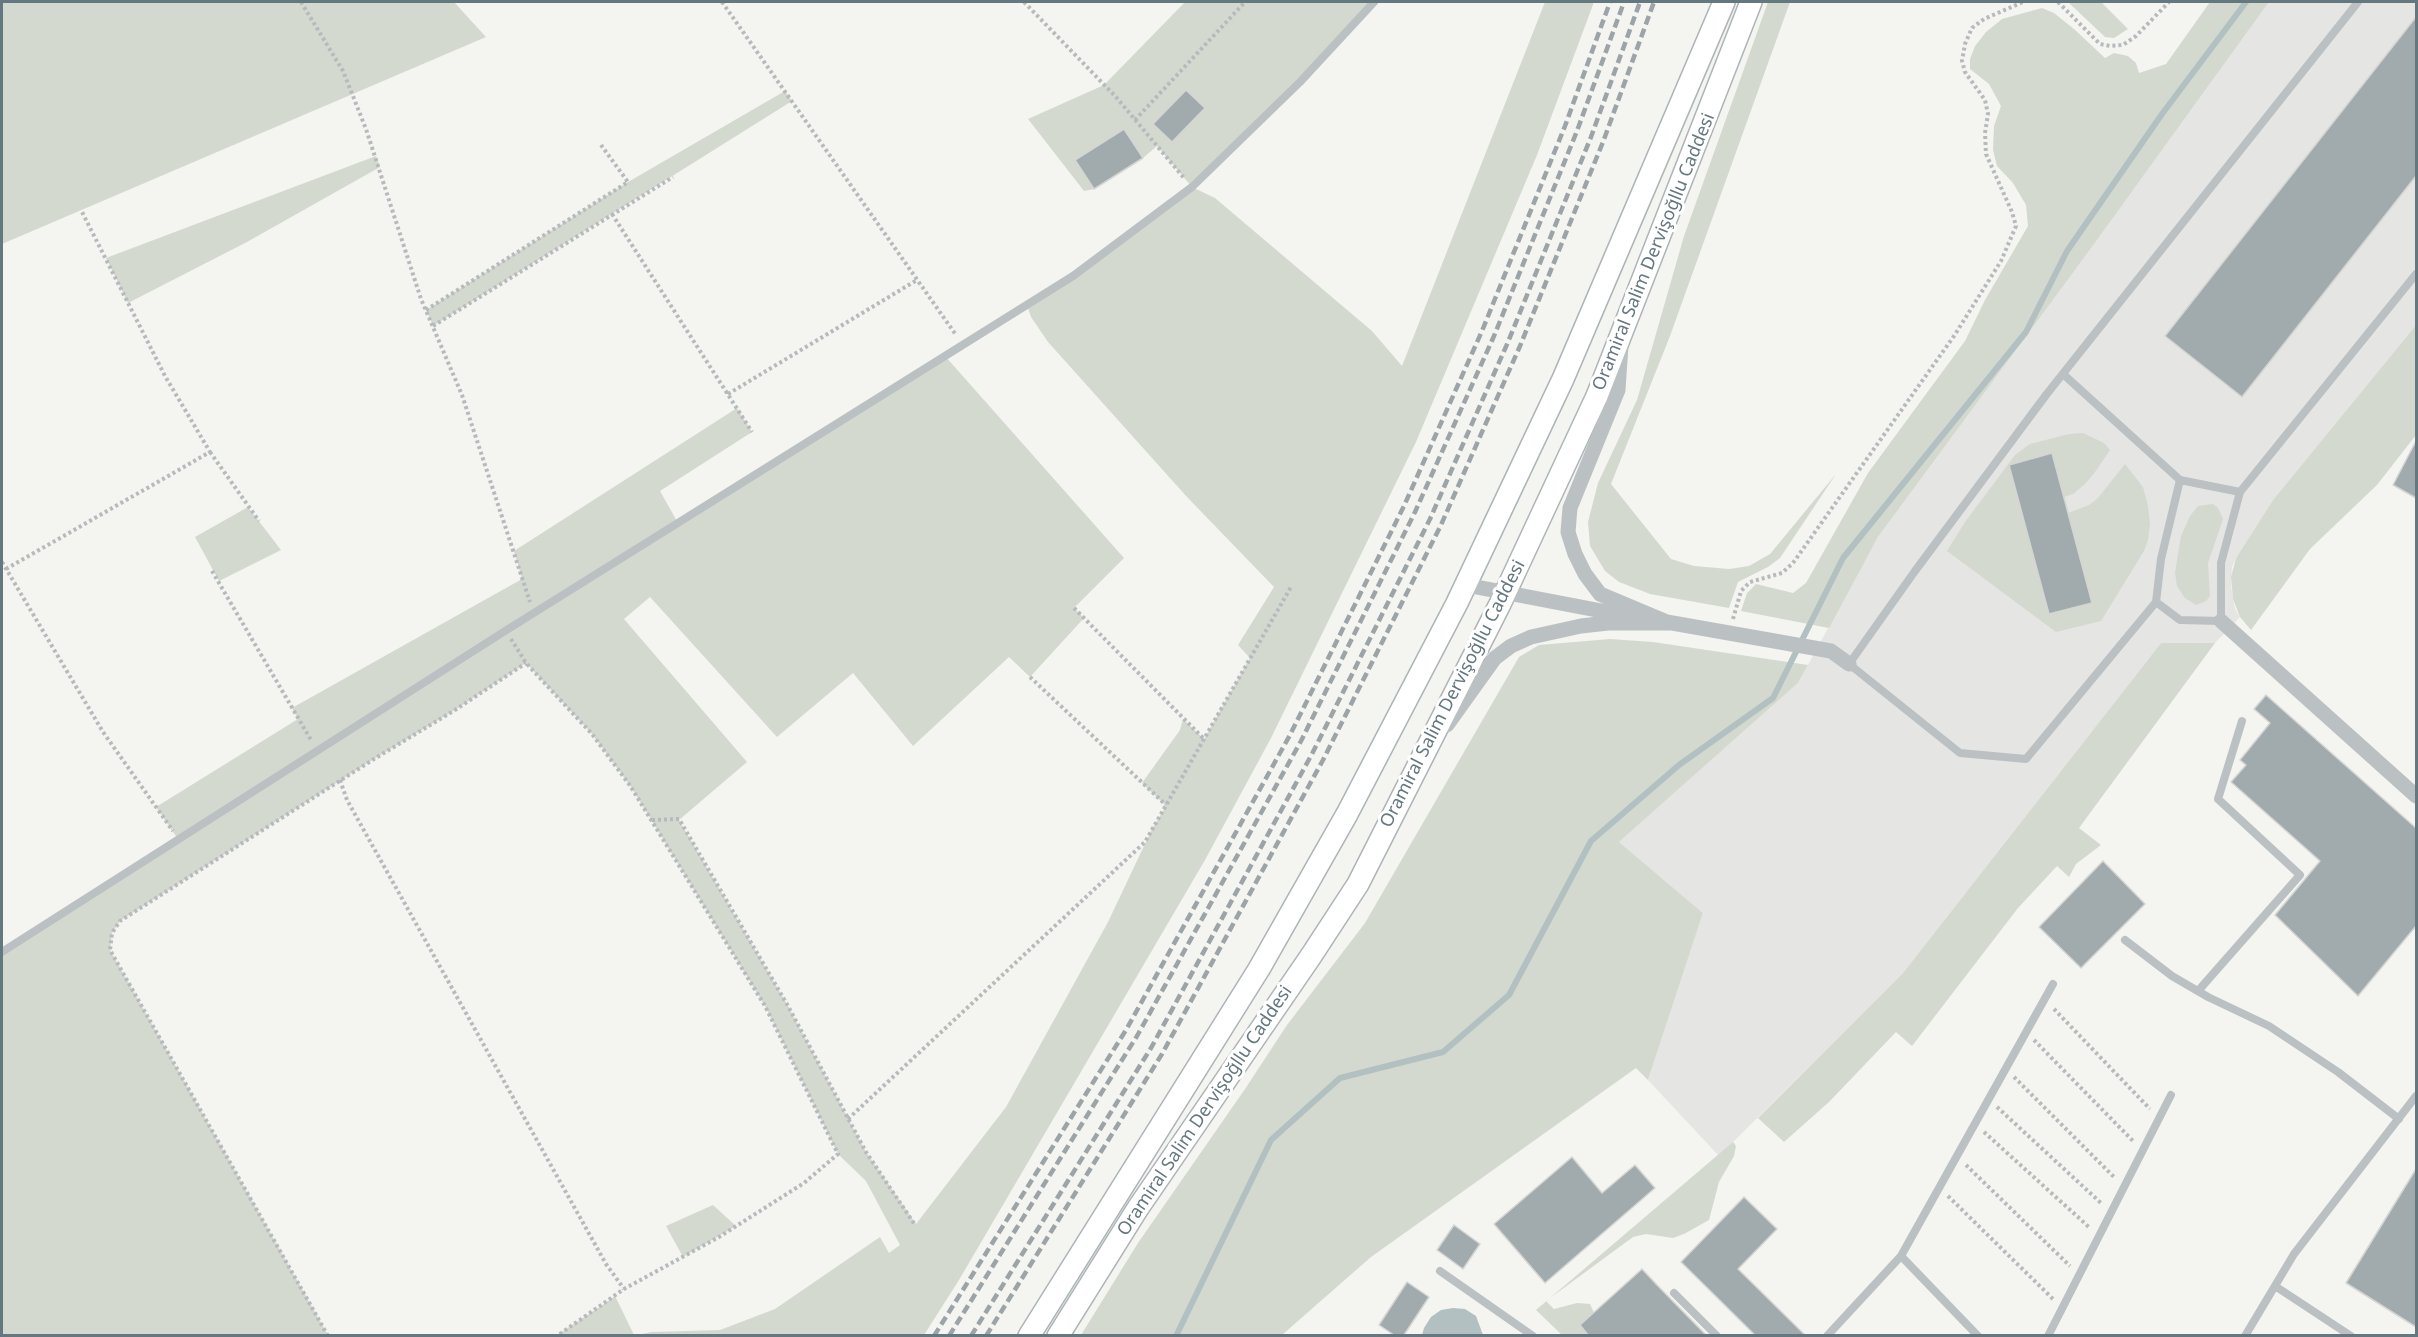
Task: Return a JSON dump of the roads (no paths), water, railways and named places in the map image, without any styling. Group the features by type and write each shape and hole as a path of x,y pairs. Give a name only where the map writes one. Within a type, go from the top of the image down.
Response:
{"main road":[{"name":"Oramiral Salim Dervişoğllu Caddesi","path":"1029,1335 1259,969 1347,814 1466,585 1563,380 1724,2"},
{"name":"Oramiral Salim Dervişoğllu Caddesi","path":"1058,1335 1138,1208 1358,884 1505,593 1597,396 1750,2"}],"street":[{"path":"1623,332 1618,390 1570,508 1568,532 1585,574 1600,594 1669,623"},
{"path":"1466,585 1832,651 1849,664"},
{"path":"2221,621 2416,796"},
{"path":"1420,761 1496,658 1511,646 1531,637 1581,626 1608,623 1669,623"}],"lane":[{"path":"2,952 505,631 1073,276 1192,187 1300,82 1374,2"},
{"path":"2180,480 2161,559 2156,602 2026,759 1960,753 1849,664 1915,571 2063,374 2358,2"},
{"path":"2156,602 2180,620 2221,621 2222,562 2240,492 2416,274"},
{"path":"2063,374 2180,480 2240,492"},
{"path":"2198,991 2300,875 2218,799 2242,722"},
{"path":"2125,940 2163,970 2198,991 2269,1026 2338,1072 2399,1119"},
{"path":"1827,1335 1901,1256 2053,984"},
{"path":"2048,1335 2171,1095"},
{"path":"2245,1335 2294,1254 2416,1096"},
{"path":"1901,1256 1978,1335"},
{"path":"1440,1271 1533,1335"},
{"path":"2275,1287 2351,1335"},
{"path":"1674,1293 1717,1335"}],"waterway":[{"path":"1176,1336 1271,1140 1340,1078 1443,1052 1509,995 1591,841 1679,765 1773,698 1843,558 2026,332 2067,251 2162,114 2246,2"}],"railway":[{"path":"934,1336 1126,1030 1290,735 1404,506 1482,331 1565,126 1610,2"},
{"path":"949,1336 1137,1036 1301,741 1415,512 1494,336 1577,131 1624,2"},
{"path":"971,1336 1151,1048 1312,754 1430,519 1508,342 1591,137 1640,2"},
{"path":"986,1336 1162,1054 1323,760 1441,525 1520,346 1603,142 1654,2"}]}
